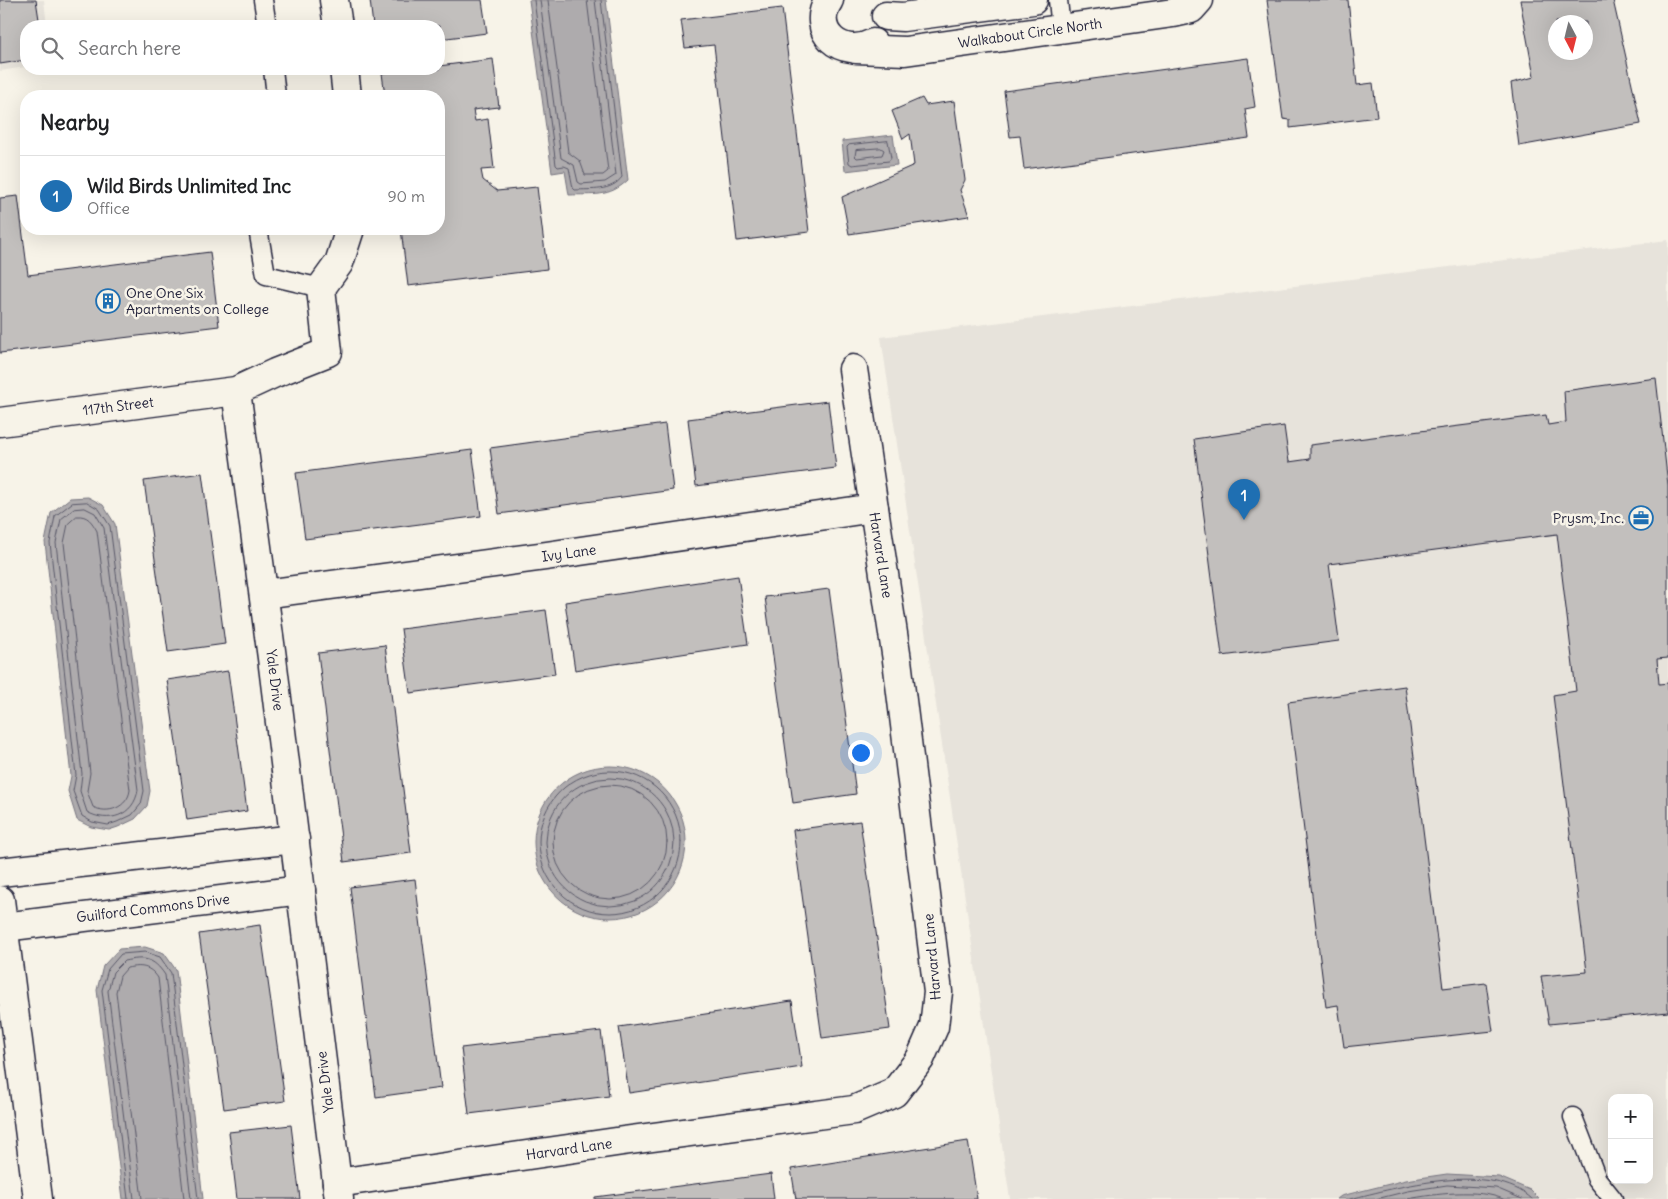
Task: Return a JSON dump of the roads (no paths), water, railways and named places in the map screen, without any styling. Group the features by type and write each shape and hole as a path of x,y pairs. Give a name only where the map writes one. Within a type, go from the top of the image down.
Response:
{"street":[{"path":"334,0 337,20"},
{"path":"883,8 903,17 1033,0"},
{"name":"Walkabout Circle North","path":"828,1 823,11 825,30 837,45 856,49 905,51 1173,13 1192,8 1199,0"},
{"path":"856,49 866,47 881,34 885,26 883,8"},
{"path":"345,75 346,90"},
{"path":"236,391 328,352 321,288 339,263 348,235"},
{"name":"Harvard Lane","path":"338,1191 624,1141 854,1110 894,1093 920,1059 934,1027 938,992 896,660 853,368"},
{"name":"117th Street","path":"0,422 236,391"},
{"name":"Yale Drive","path":"236,391 264,594 338,1191"},
{"name":"Ivy Lane","path":"264,594 874,508"},
{"path":"0,872 295,839"},
{"name":"Guilford Commons Drive","path":"1,909 301,890"},
{"path":"1,909 38,1199"}],"lane":[{"path":"263,0 266,20"},
{"path":"1058,0 1061,29"},
{"path":"274,75 275,90"},
{"path":"259,235 266,275 321,288"},
{"path":"1573,1117 1597,1179 1613,1199"}],"water":[{"path":"529,0 606,0 628,180 614,190 593,195 569,195 565,171 552,173"},
{"path":"893,135 897,165 845,171 842,141"},
{"path":"88,497 103,505 115,524 150,791 147,806 135,819 109,830 91,827 77,820 68,791 71,776 45,542 51,513 70,498"},
{"path":"610,766 639,772 664,788 680,813 686,842 680,871 664,896 639,912 610,918 581,912 556,896 540,871 534,842 540,813 556,788 581,772"},
{"path":"145,947 164,953 176,970 203,1199 123,1199 97,990 103,966 119,949"},
{"path":"1447,1174 1499,1177 1530,1190 1539,1199 1337,1199 1341,1196 1406,1180"}],"place":[{"name":"One One Six Apartments on College","path":"108,301"},
{"name":"Prysm, Inc.","path":"1641,518"},
{"name":"Wild Birds Unlimited Inc","path":"1244,520"}]}
